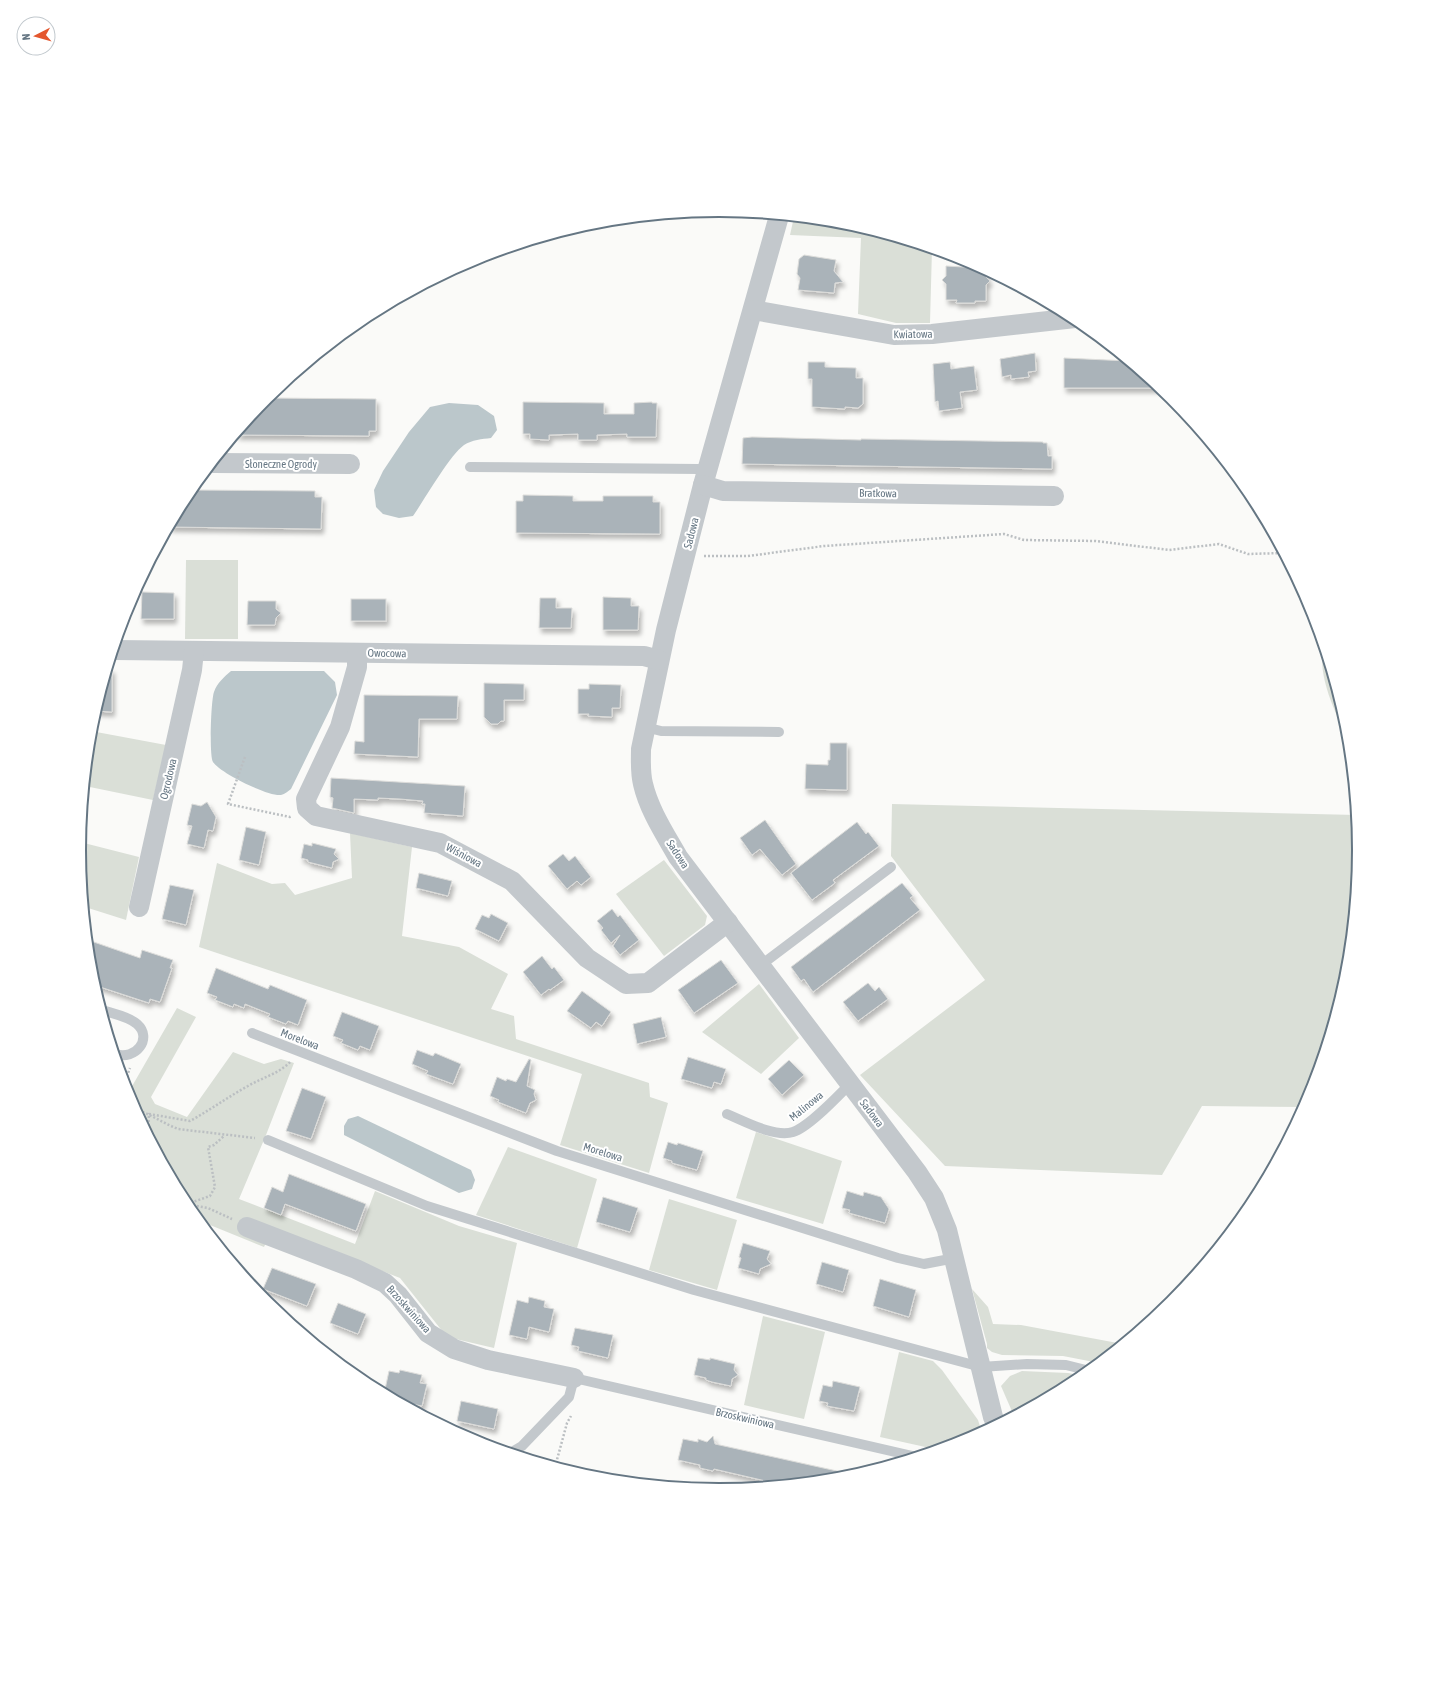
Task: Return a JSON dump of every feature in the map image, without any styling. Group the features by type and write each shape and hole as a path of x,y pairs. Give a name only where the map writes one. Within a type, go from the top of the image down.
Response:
{"street":[{"name":"Sadowa","path":"778,220 704,478 659,660 644,727 641,749 643,784 650,805 678,857 917,1172 934,1198 947,1230 955,1258 995,1421"},
{"name":"Kwiatowa","path":"753,310 894,335 932,334 1064,319"},
{"name":"Słoneczne Ogrody","path":"219,463 350,464"},
{"name":"Bratkowa","path":"704,478 723,491 1054,496"},
{"name":"Owocowa","path":"119,650 644,656 659,660"},
{"name":"Ogrodowa","path":"138,907 192,670 194,651"},
{"path":"307,808 306,798 340,727 357,666 357,653"},
{"name":"Wiśniowa","path":"307,808 316,816 440,843 512,881 587,958 626,984 648,983 728,922"},
{"name":"Brzoskwiniowa","path":"247,1227 356,1269 385,1283 398,1295 428,1333 454,1349 488,1360 574,1378"}],"lane":[{"path":"470,467 698,469 704,478"},
{"path":"644,727 661,731 779,732"},
{"path":"760,965 891,867"},
{"path":"107,1012 131,1019 138,1025 142,1033 142,1042 138,1050 130,1055 121,1056"},
{"name":"Morelowa","path":"252,1033 550,1148 898,1258 924,1264 955,1258"},
{"name":"Malinowa","path":"727,1114 767,1130 780,1133 792,1132 805,1125 850,1084"},
{"path":"268,1140 427,1206 671,1283 954,1361 981,1366 1066,1364 1083,1369"},
{"path":"515,1450 522,1446 569,1397 574,1378"},
{"name":"Brzoskwiniowa","path":"574,1378 907,1455"}],"path":[{"path":"701,556 748,556 824,546 1004,534 1024,540 1096,541 1168,550 1219,544 1248,554 1279,553"},
{"path":"245,757 228,804 290,817 307,808"},
{"path":"142,1112 190,1121 249,1085 272,1075 286,1066 293,1059 298,1050"},
{"path":"127,1075 132,1063"},
{"path":"148,1125 149,1114"},
{"path":"149,1114 166,1125 178,1129 225,1136 238,1136 268,1140"},
{"path":"193,1202 210,1196 214,1188 208,1147 214,1145 225,1136"},
{"path":"196,1206 208,1208 247,1227"},
{"path":"556,1462 567,1423 574,1411"}],"shaded area":[{"path":"793,221 802,222 843,229 883,239 932,254 930,323 896,323 858,314 861,238 790,235"},
{"path":"449,403 478,405 494,416 497,430 491,438 477,440 464,445 451,458 413,516 399,518 383,514 376,507 374,490 383,471 409,432 430,407"},
{"path":"186,560 238,560 238,639 185,639"},
{"path":"1322,658 1331,687 1340,722 1325,682"},
{"path":"231,671 324,671 335,682 337,695 291,789 282,795 275,795 266,792 234,778 217,767 213,762 211,716 213,697 215,689 219,683"},
{"path":"97,732 166,745 153,800 89,787"},
{"path":"892,804 1352,815 1352,892 1348,933 1341,974 1319,1054 1299,1107 1202,1106 1162,1175 945,1166 860,1075 985,980 891,856"},
{"path":"350,833 412,847 402,936 459,947 508,974 491,1009 514,1016 516,1039 649,1083 650,1097 668,1103 649,1173 560,1145 582,1074 199,947 217,863 272,884 285,883 295,895 352,878"},
{"path":"86,844 139,857 126,920 89,908"},
{"path":"664,860 707,916 705,925 664,956 616,894"},
{"path":"759,984 799,1038 761,1074 702,1032"},
{"path":"177,1008 196,1017 151,1097 155,1104 187,1117 233,1052 264,1064 281,1059 294,1063 239,1199 355,1244 375,1191 459,1226 517,1243 494,1348 447,1337 400,1278 273,1228 264,1247 209,1225 171,1167 151,1131 132,1087"},
{"path":"358,1116 471,1170 475,1180 472,1189 459,1193 344,1135 344,1126 348,1119"},
{"path":"756,1132 842,1161 823,1224 736,1198"},
{"path":"508,1147 597,1179 577,1248 476,1215"},
{"path":"669,1199 737,1220 717,1290 649,1270"},
{"path":"972,1289 988,1307 993,1324 1021,1325 1117,1343 1093,1362 1063,1356 1002,1355 992,1352 987,1348"},
{"path":"763,1316 825,1332 804,1419 744,1405"},
{"path":"899,1352 933,1361 942,1370 978,1420 980,1428 929,1448 880,1437"},
{"path":"1022,1371 1075,1374 1012,1412 1001,1386 1010,1376"}],"building":[{"path":"804,255 836,260 834,271 843,282 835,283 834,293 798,290 800,278 797,274 799,259"},
{"path":"946,266 967,267 986,276 990,281 986,285 986,301 975,301 975,303 956,303 957,300 946,300 946,284 942,280 946,276"},
{"path":"1035,353 1036,371 1028,372 1029,377 1011,379 1011,375 1002,377 1000,359"},
{"path":"1064,358 1121,361 1151,388 1064,388"},
{"path":"808,362 825,362 825,367 856,368 856,378 863,378 863,404 858,408 845,407 845,409 812,407 812,379 808,379"},
{"path":"950,362 951,369 974,366 977,390 960,392 962,408 939,411 938,401 935,402 933,364"},
{"path":"277,398 376,399 376,431 369,431 369,436 241,435"},
{"path":"523,402 604,403 604,414 634,414 634,403 657,403 656,437 627,437 627,434 597,435 597,440 578,440 578,434 549,435 549,440 530,439 530,434 523,434"},
{"path":"743,438 1043,442 1047,443 1048,456 1052,456 1052,469 742,464"},
{"path":"199,490 315,491 315,497 322,497 321,529 175,527"},
{"path":"523,495 573,496 573,501 603,501 603,496 653,496 653,502 660,502 660,534 516,533 516,501 523,501"},
{"path":"142,592 174,593 174,619 141,619"},
{"path":"603,597 631,598 631,606 639,606 638,630 603,630"},
{"path":"540,598 556,598 556,608 572,608 571,628 539,628"},
{"path":"351,599 386,599 386,621 351,621"},
{"path":"248,601 276,601 276,609 281,613 276,618 275,625 247,625"},
{"path":"112,674 112,712 102,711"},
{"path":"484,683 524,684 524,700 504,700 504,721 501,721 498,724 491,724 484,717"},
{"path":"589,684 621,685 620,708 612,708 612,717 578,714 578,689 589,689"},
{"path":"364,695 458,696 457,719 419,719 418,757 354,754 355,741 364,742"},
{"path":"830,743 847,743 847,790 805,789 806,764 828,765 828,760 830,760"},
{"path":"331,778 465,786 463,816 424,813 425,804 422,804 423,801 400,799 354,799 354,813 332,808 333,798 330,797"},
{"path":"207,802 216,817 213,831 208,830 204,848 187,844 192,826 187,825 192,804 201,806"},
{"path":"765,820 796,864 782,875 760,849 752,855 740,838"},
{"path":"857,822 866,834 868,832 879,846 833,880 835,883 812,900 791,873"},
{"path":"246,827 266,832 259,865 239,860"},
{"path":"312,843 336,849 334,854 339,859 333,862 332,868 308,862 308,860 301,858 304,844 312,846"},
{"path":"563,854 569,861 575,856 591,877 581,885 577,881 567,889 548,866"},
{"path":"419,873 452,881 448,896 416,888"},
{"path":"902,883 913,896 910,898 920,910 813,992 804,979 801,981 791,967"},
{"path":"170,885 194,890 186,925 162,919"},
{"path":"612,909 618,917 620,915 639,940 620,955 613,946 620,935 611,943 601,930 603,928 597,921"},
{"path":"491,914 508,923 499,941 475,929 482,915 489,918"},
{"path":"92,942 140,958 142,950 173,960 170,968 172,968 160,1002 150,999 149,1003 101,987"},
{"path":"542,956 552,969 554,967 564,980 541,995 523,972"},
{"path":"721,960 738,983 694,1013 678,990"},
{"path":"216,968 268,989 270,985 307,1000 298,1025 288,1021 286,1024 268,1017 270,1014 245,1004 244,1008 234,1004 233,1007 215,1000 217,997 207,993"},
{"path":"868,983 875,991 879,987 888,999 858,1021 843,1002"},
{"path":"582,991 611,1012 602,1026 596,1022 591,1028 567,1011"},
{"path":"342,1012 379,1026 370,1050 360,1046 358,1050 341,1043 343,1040 333,1036"},
{"path":"661,1017 666,1037 637,1044 633,1024"},
{"path":"417,1050 433,1056 435,1053 461,1064 453,1084 426,1074 428,1071 412,1064"},
{"path":"688,1057 726,1069 721,1084 714,1082 712,1088 681,1079"},
{"path":"529,1059 531,1060 527,1086 535,1090 534,1094 536,1100 530,1103 526,1113 498,1102 499,1100 490,1096 497,1077 506,1081 507,1079 516,1082"},
{"path":"789,1060 804,1075 782,1095 768,1079"},
{"path":"302,1088 326,1097 311,1139 286,1131"},
{"path":"668,1142 677,1145 678,1143 703,1151 697,1170 672,1163 672,1161 663,1158"},
{"path":"289,1174 366,1204 356,1231 285,1204 281,1215 264,1208 272,1187 283,1192"},
{"path":"847,1191 863,1196 864,1192 881,1197 889,1209 885,1223 849,1213 850,1210 842,1208"},
{"path":"603,1197 638,1208 630,1232 596,1222"},
{"path":"743,1243 770,1251 767,1259 771,1264 760,1269 759,1274 738,1268"},
{"path":"822,1262 849,1270 843,1292 816,1284"},
{"path":"272,1268 316,1284 307,1306 263,1289"},
{"path":"880,1279 916,1290 909,1317 873,1306"},
{"path":"529,1297 545,1301 544,1307 554,1309 549,1332 529,1327 527,1339 509,1335 517,1300 528,1303"},
{"path":"338,1303 366,1314 358,1334 330,1323"},
{"path":"575,1328 613,1335 608,1358 578,1351 579,1347 571,1345"},
{"path":"698,1358 710,1360 710,1358 735,1364 734,1370 738,1375 732,1379 731,1386 712,1382 706,1380 706,1378 694,1375"},
{"path":"400,1370 422,1375 420,1383 427,1384 422,1406 412,1404 385,1388 389,1371 399,1373"},
{"path":"833,1381 860,1387 854,1411 827,1406 828,1403 819,1401 823,1385 832,1387"},
{"path":"461,1401 498,1409 494,1429 457,1421"},
{"path":"713,1436 715,1444 842,1472 802,1479 770,1482 714,1469 713,1471 700,1468 700,1465 678,1460 683,1439 698,1442 698,1439 707,1442"}]}
